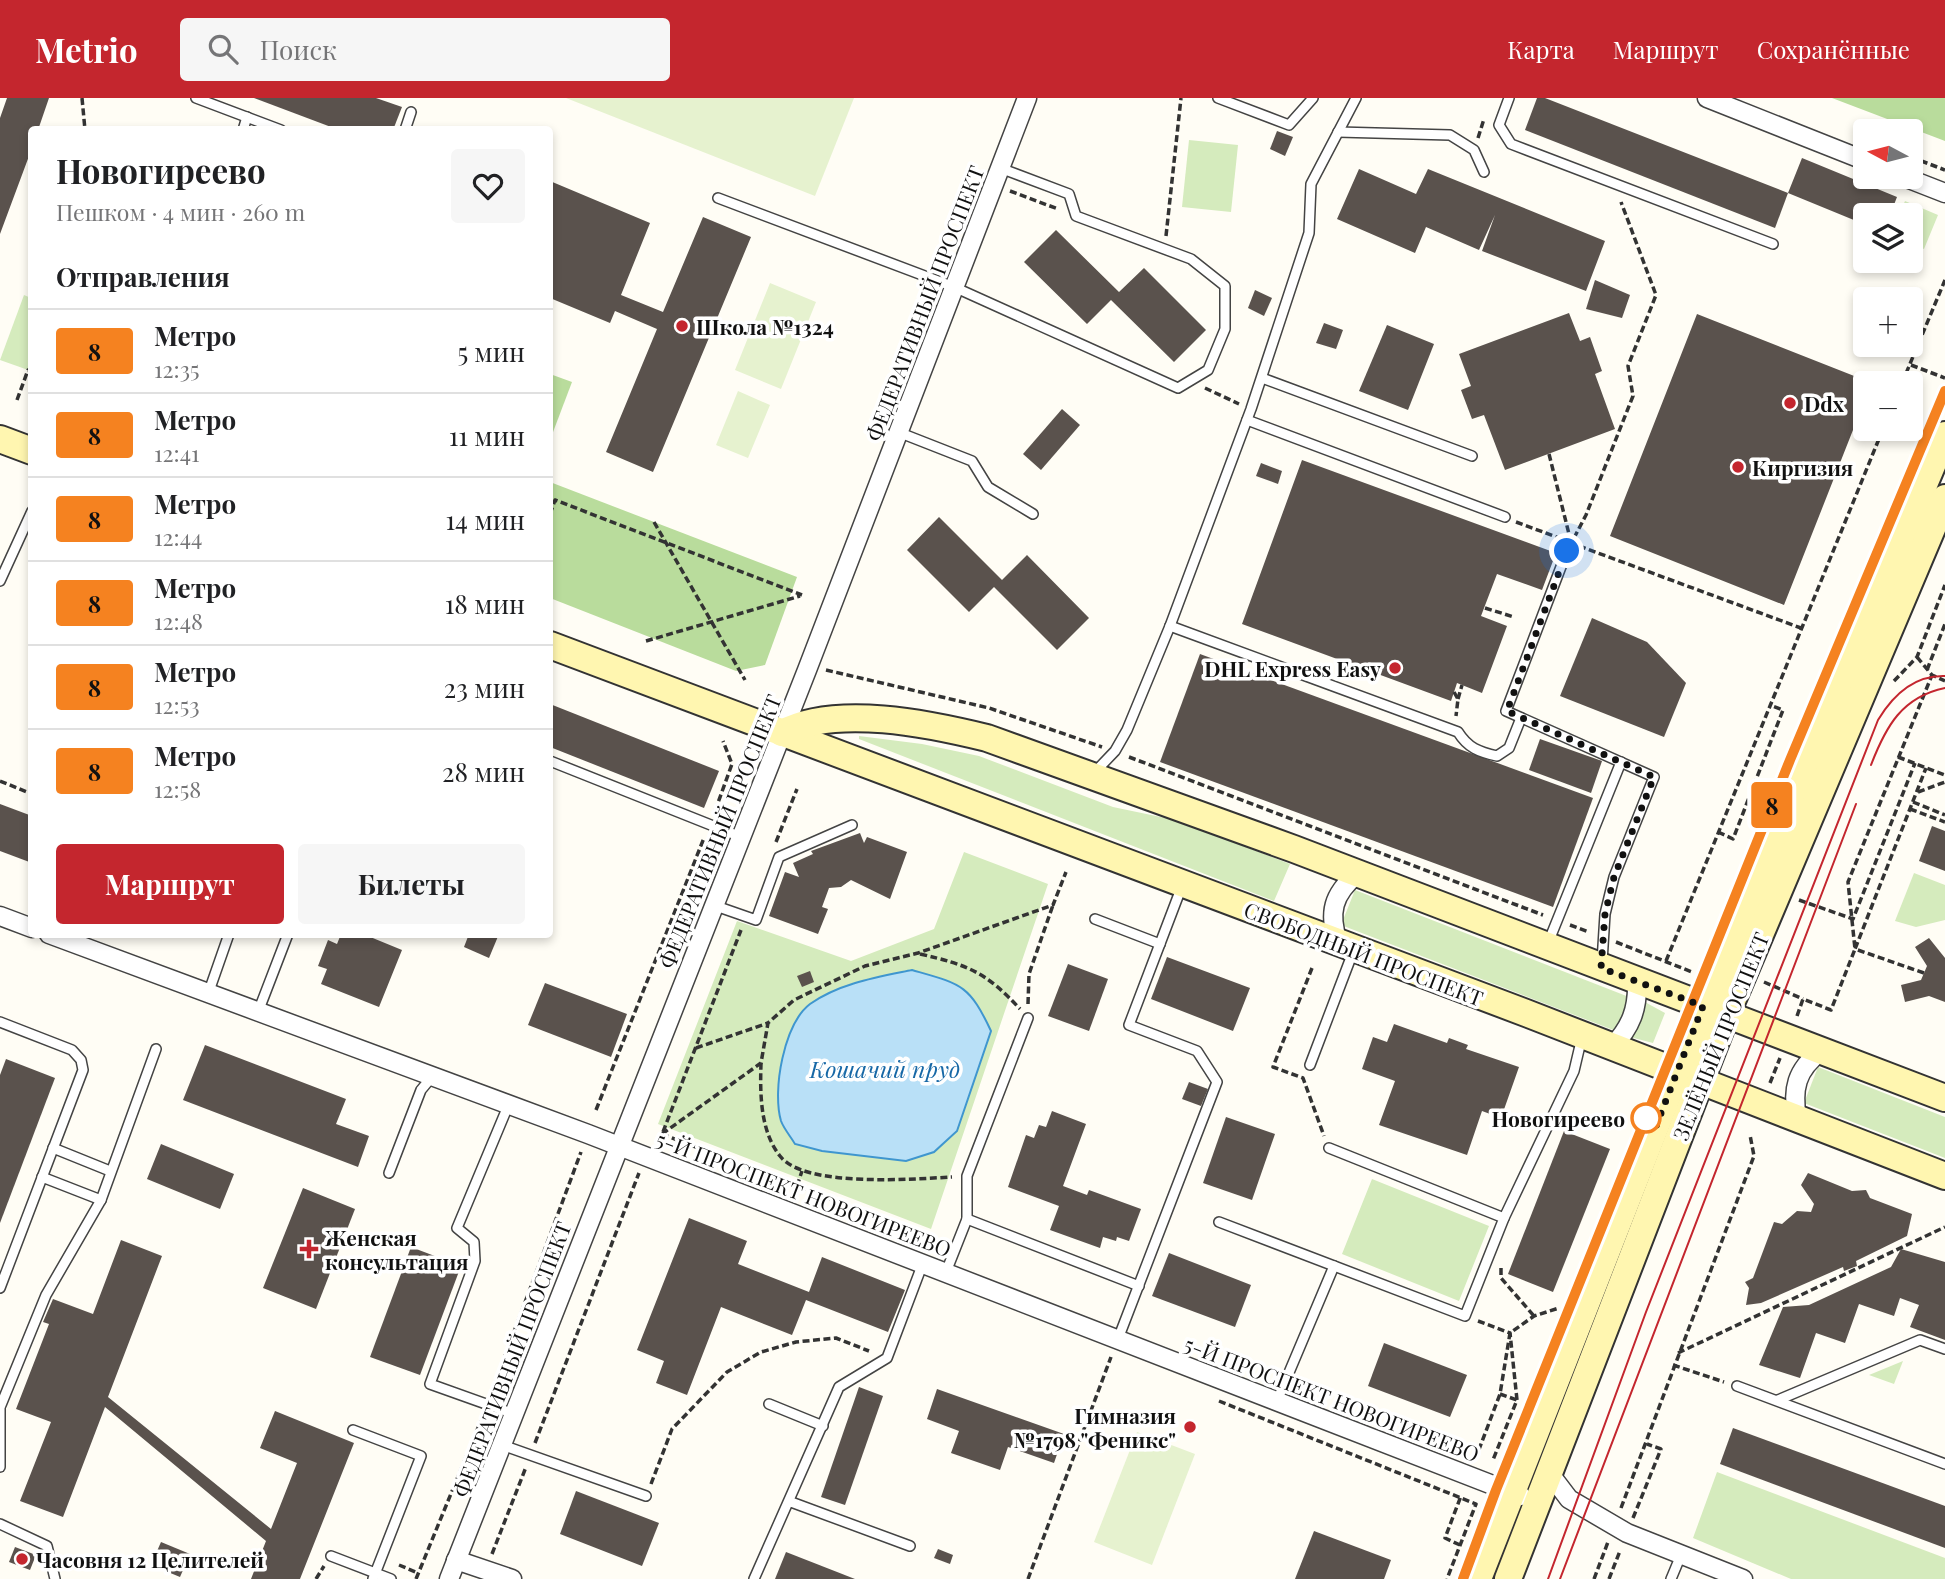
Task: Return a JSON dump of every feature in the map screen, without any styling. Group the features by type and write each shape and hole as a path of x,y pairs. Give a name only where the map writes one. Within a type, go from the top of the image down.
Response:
{"main road":[{"name":"ЗЕЛЁНЫЙ ПРОСПЕКТ","path":"1478,1579 1512,1492 1715,1011 1945,435"},
{"path":"0,439 28,450"},
{"name":"ЗЕЛЁНЫЙ ПРОСПЕКТ","path":"1715,1011 1945,498"},
{"name":"СВОБОДНЫЙ ПРОСПЕКТ","path":"553,646 1346,945 1945,1176"},
{"path":"782,733 814,722 838,720 924,725 987,738 1357,874 1945,1098"},
{"name":"ЗЕЛЁНЫЙ ПРОСПЕКТ","path":"1508,1579 1550,1474 1688,1077"}],"street":[{"name":"ФЕДЕРАТИВНЫЙ ПРОСПЕКТ","path":"449,1579 782,733 1027,98"},
{"path":"1707,98 1853,156"},
{"path":"1923,184 1945,193"},
{"path":"1346,945 1331,924 1333,904 1342,886 1357,874"},
{"path":"0,916 28,926"},
{"name":"5-Й ПРОСПЕКТ НОВОГИРЕЕВО","path":"60,938 431,1078 618,1145 1539,1503"},
{"path":"1612,1047 1633,1018 1637,981"},
{"path":"1797,1119 1793,1097 1796,1079 1806,1062 1821,1051"},
{"path":"1550,1474 1569,1499 1627,1533 1742,1579"},
{"path":"456,1560 512,1579"}],"lane":[{"path":"196,98 271,126"},
{"path":"1218,98 1289,125 1313,98"},
{"path":"1093,775 1115,751 1127,730 1170,626 1262,378 1309,233 1311,184 1356,98"},
{"path":"1509,98 1499,125 1511,144 1773,244"},
{"path":"406,126 411,112"},
{"path":"244,126 247,117"},
{"path":"1338,132 1450,135 1474,150 1484,172"},
{"path":"718,198 954,287 1178,388 1208,370 1225,330 1225,286 1191,258 1076,216 1069,194 1000,168"},
{"path":"1262,378 1472,456"},
{"path":"1247,420 1505,517"},
{"path":"898,432 972,461 988,487 1032,514"},
{"path":"0,581 28,520"},
{"path":"1569,547 1507,711 1654,777 1614,877 1605,914 1601,968"},
{"path":"1170,626 1458,732 1465,743 1478,752 1497,756 1509,748 1521,718"},
{"path":"553,762 741,837"},
{"path":"1546,946 1621,762"},
{"path":"713,905 756,920 779,857 852,825"},
{"path":"1118,1339 1217,1082 1197,1051 1129,1025 1183,884"},
{"path":"1095,919 1160,944"},
{"path":"208,994 228,938"},
{"path":"257,1013 286,938"},
{"path":"1310,1065 1346,945"},
{"path":"946,1272 967,1219 967,1176 1028,1017"},
{"path":"0,1022 72,1051 81,1060 83,1070 0,1288"},
{"path":"1219,1222 1465,1316 1503,1218 1574,1071 1582,1036"},
{"path":"0,1467 0,1405 46,1295 101,1199 156,1049"},
{"path":"389,1173 421,1090 431,1078"},
{"path":"508,1106 457,1228 474,1242 475,1261 430,1384 514,1415"},
{"path":"53,1148 110,1171"},
{"path":"1329,1148 1503,1218"},
{"path":"42,1177 101,1199"},
{"path":"967,1219 1139,1286"},
{"path":"754,1579 791,1502 839,1387 887,1358 923,1263"},
{"path":"1277,1401 1334,1266"},
{"path":"1779,1400 1920,1340 1945,1349"},
{"path":"1737,1386 1945,1464"},
{"path":"769,1404 823,1426"},
{"path":"353,1430 421,1456 374,1576"},
{"path":"502,1445 531,1453 646,1496"},
{"path":"791,1502 910,1546"},
{"path":"0,1524 47,1546 55,1579"},
{"path":"1671,1579 1681,1555"},
{"path":"331,1556 374,1576 391,1579"}],"path":[{"path":"82,98 85,126"},
{"path":"1165,249 1181,98"},
{"path":"1474,150 1486,113"},
{"path":"1923,162 1945,170"},
{"path":"1569,547 1586,515 1633,396 1628,366 1656,295 1615,184"},
{"path":"1010,191 1076,216"},
{"path":"1907,371 1945,280"},
{"path":"1910,364 1945,377"},
{"path":"17,400 28,370"},
{"path":"1189,381 1251,409"},
{"path":"1666,961 1878,441"},
{"path":"1549,454 1562,494 1569,547"},
{"path":"553,506 555,500 803,595 646,641"},
{"path":"1505,517 1569,547 1801,628"},
{"path":"653,522 745,680"},
{"path":"1945,585 1917,657 1932,675 1945,681"},
{"path":"1485,608 1514,617"},
{"path":"1927,670 1945,624"},
{"path":"1939,639 1945,642"},
{"path":"1855,949 1848,882 1932,675"},
{"path":"1458,732 1458,699 1462,685"},
{"path":"1454,692 1458,699"},
{"path":"1718,832 1733,839 1783,710 1770,705"},
{"path":"596,1110 732,764 723,741"},
{"path":"1898,757 1945,775"},
{"path":"1853,919 1915,763"},
{"path":"1796,1018 1803,999 1831,1010 1926,768"},
{"path":"0,782 28,792"},
{"path":"1916,793 1945,782"},
{"path":"772,853 797,789"},
{"path":"1913,802 1945,815"},
{"path":"1910,809 1945,822"},
{"path":"1028,1017 1029,974 1066,873"},
{"path":"1796,899 1853,919"},
{"path":"696,1048 768,1023 794,1000 865,966 918,953 1053,905"},
{"path":"662,1134 747,917"},
{"path":"1855,949 1924,973"},
{"path":"918,953 960,963 995,982 1028,1017"},
{"path":"768,1023 761,1063 760,1091 766,1128 780,1157 802,1171 831,1176 967,1176"},
{"path":"1768,1088 1782,1052"},
{"path":"662,1134 761,1063"},
{"path":"662,1134 956,1247"},
{"path":"1618,1516 1647,1444 1677,1353 1754,1156 1750,1136"},
{"path":"416,1579 487,1405 582,1150"},
{"path":"796,1186 802,1171"},
{"path":"487,1569 638,1173"},
{"path":"1677,1353 1945,1227"},
{"path":"1501,1266 1501,1278 1535,1316"},
{"path":"1475,1461 1500,1394 1510,1333 1535,1316 1562,1307"},
{"path":"1465,1316 1510,1333"},
{"path":"1493,1460 1517,1400 1510,1333"},
{"path":"646,1496 672,1429 727,1372 761,1352 796,1342 836,1338 887,1358"},
{"path":"1028,1579 1118,1339"},
{"path":"1673,1365 1737,1386"},
{"path":"1500,1394 1517,1400"},
{"path":"1609,1579 1661,1449 1647,1444"},
{"path":"1460,1545 1445,1538 1465,1486"},
{"path":"1447,1579 1476,1504"},
{"path":"1594,1579 1608,1541"}],"green space":[{"path":"566,98 854,98 815,196"},
{"path":"1832,98 1945,98 1945,141 1923,133 1923,119 1887,119"},
{"path":"1189,140 1238,145 1231,212 1182,207"},
{"path":"1923,209 1938,215 1923,249"},
{"path":"770,283 816,302 781,389 735,370"},
{"path":"24,295 28,297 28,370 0,360"},
{"path":"553,375 572,382 553,432"},
{"path":"738,391 770,405 748,458 716,445"},
{"path":"553,483 797,577 765,665 736,671 553,599"},
{"path":"859,736 922,744 979,756 1113,807 1175,820 1290,864 1274,901 859,739"},
{"path":"964,852 1048,884 931,1229 658,1124 737,921 851,961 934,929"},
{"path":"1914,873 1945,885 1945,920 1916,927 1895,921"},
{"path":"1355,890 1629,997 1626,1016 1616,1031 1341,925"},
{"path":"1643,1001 1665,1013 1653,1043 1630,1037"},
{"path":"1818,1067 1945,1117 1945,1158 1804,1103"},
{"path":"1372,1179 1489,1226 1459,1301 1342,1254"},
{"path":"1903,1361 1894,1384 1869,1375"},
{"path":"1137,1432 1195,1454 1152,1565 1094,1542"},
{"path":"1717,1472 1945,1558 1945,1579 1791,1579 1693,1538"}],"water":[{"name":"Кошачий пруд","path":"912,970 962,988 976,1004 991,1031 957,1131 934,1152 906,1161 822,1151 795,1144 781,1121 778,1092 782,1058 793,1026 801,1013 810,1004 834,991"}],"building":[{"path":"7,98 49,98 39,126 28,126 28,159 0,234 0,118"},
{"path":"254,98 376,98 402,107 395,126 328,126"},
{"path":"1537,98 1545,98 1788,193 1775,228 1525,130"},
{"path":"1277,131 1293,137 1285,156 1270,149"},
{"path":"1802,158 1853,179 1853,189 1878,189 1897,197 1895,203 1853,203 1853,220 1788,193"},
{"path":"1359,169 1416,194 1428,169 1605,241 1586,291 1482,251 1495,215 1479,250 1426,227 1415,253 1337,219"},
{"name":"Школа №1324","path":"553,182 650,223 621,295 663,312 703,217 751,237 653,472 606,452 657,329 615,311 610,323 553,299"},
{"path":"1056,230 1119,292 1144,268 1206,330 1174,362 1111,300 1087,324 1024,262"},
{"path":"1595,280 1630,295 1622,318 1586,309"},
{"path":"1255,290 1272,298 1264,316 1248,308"},
{"path":"1569,313 1580,341 1590,337 1602,371 1595,374 1615,429 1505,470 1484,415 1472,419 1461,390 1471,386 1459,354"},
{"name":"Киргизия","path":"1697,314 1853,376 1853,430 1784,605 1610,536"},
{"path":"1324,323 1343,330 1336,349 1316,343"},
{"path":"1387,325 1434,344 1408,410 1359,391"},
{"path":"1062,409 1080,425 1041,470 1023,454"},
{"path":"1302,460 1556,553 1542,590 1497,574 1481,616 1507,626 1482,693 1457,683 1451,701 1242,624"},
{"path":"1261,463 1282,471 1278,484 1256,476"},
{"path":"939,517 1002,580 1027,555 1089,618 1057,650 994,587 969,612 907,550"},
{"path":"1592,618 1647,642 1686,683 1664,737 1560,696"},
{"path":"1200,654 1593,798 1553,907 1160,762"},
{"path":"553,705 719,771 704,808 553,748"},
{"path":"1540,739 1602,761 1591,793 1529,770"},
{"path":"0,804 28,814 28,862 0,851"},
{"path":"1932,826 1945,831 1945,871 1919,861"},
{"path":"860,833 864,843 867,837 907,852 890,899 851,880 841,887 829,888 822,907 828,909 818,934 769,916 785,872 799,877 793,863 813,854 811,851"},
{"path":"339,938 373,938 402,950 379,1007 321,984 327,969 318,966 328,940 337,944"},
{"path":"467,938 497,938 489,958 464,947"},
{"path":"1929,938 1945,958 1945,1002 1929,996 1905,1002 1901,985 1921,980 1927,966 1915,947"},
{"path":"1167,957 1250,988 1233,1031 1151,999"},
{"path":"1068,964 1108,979 1089,1031 1048,1016"},
{"path":"810,971 814,982 802,987 797,976"},
{"path":"545,983 627,1014 611,1057 528,1025"},
{"path":"1394,1024 1447,1043 1449,1038 1468,1045 1466,1049 1519,1067 1501,1118 1482,1111 1467,1155 1379,1125 1395,1081 1362,1069 1373,1037 1387,1042"},
{"path":"205,1045 346,1099 336,1124 369,1136 358,1167 183,1100"},
{"path":"6,1059 55,1078 0,1223 0,1075"},
{"path":"1189,1082 1208,1089 1201,1106 1182,1099"},
{"path":"1052,1111 1086,1124 1063,1186 1087,1195 1089,1190 1141,1209 1129,1241 1117,1237 1116,1241 1103,1237 1100,1248 1050,1230 1059,1206 1008,1187 1026,1135 1034,1138 1039,1125 1046,1127"},
{"path":"1226,1117 1275,1134 1252,1200 1203,1183"},
{"path":"1564,1131 1610,1149 1553,1292 1508,1274"},
{"path":"161,1144 234,1174 220,1209 147,1179"},
{"path":"1808,1173 1852,1191 1866,1190 1870,1198 1912,1214 1907,1236 1856,1261 1857,1266 1844,1271 1843,1267 1761,1303 1746,1305 1749,1288 1745,1282 1753,1278 1774,1222 1782,1224 1797,1211 1811,1212 1814,1204 1801,1185"},
{"name":"Женская консультация","path":"303,1188 355,1209 316,1309 263,1288"},
{"path":"689,1218 747,1241 738,1264 809,1292 822,1257 905,1290 888,1332 806,1300 792,1335 721,1307 687,1395 656,1383 664,1361 637,1350"},
{"path":"121,1240 162,1256 108,1397 271,1529 297,1463 260,1448 275,1411 354,1443 300,1579 251,1579 266,1541 105,1407 63,1517 20,1501 51,1422 16,1409 49,1324 43,1322 53,1299 93,1314"},
{"path":"411,1247 461,1266 420,1375 370,1357"},
{"path":"1901,1249 1945,1262 1945,1340 1910,1327 1919,1305 1900,1298 1894,1316 1859,1304 1845,1343 1816,1333 1800,1378 1759,1365 1783,1307 1809,1305 1891,1267"},
{"path":"1169,1253 1251,1285 1235,1327 1152,1296"},
{"path":"1384,1343 1467,1375 1450,1417 1368,1386"},
{"path":"859,1387 883,1396 845,1505 821,1497"},
{"path":"937,1389 1064,1434 1054,1463 1008,1447 1000,1470 951,1453 959,1431 927,1419"},
{"path":"1733,1428 1945,1506 1945,1548 1720,1464"},
{"path":"576,1491 659,1523 642,1566 560,1534"},
{"path":"1314,1531 1391,1560 1384,1579 1295,1579"},
{"path":"161,1542 190,1554 180,1577 151,1565"},
{"name":"Часовня 12 Целителей","path":"15,1547 36,1555 30,1570 9,1562"},
{"path":"938,1549 953,1555 950,1564 934,1558"},
{"path":"786,1552 855,1579 775,1579"}],"tram line":[{"path":"1548,1579 1646,1312 1878,720 1890,702 1906,688 1924,679 1945,676"},
{"path":"1871,765 1883,738 1898,715 1917,698 1945,688"},
{"path":"1560,1579 1856,804"}],"metro line":[{"name":"8","path":"1463,1579 1486,1514 1790,760 1945,391"}],"place":[{"name":"Школа №1324","path":"682,326"},
{"name":"Ddx","path":"1790,403"},
{"name":"Киргизия","path":"1738,467"},
{"name":"DHL Express Easy","path":"1395,668"},
{"name":"Новогиреево","path":"1646,1118"},
{"name":"Женская консультация","path":"309,1249"},
{"name":"Гимназия №1798 \"Феникс\"","path":"1190,1427"},
{"name":"Часовня 12 Целителей","path":"22,1559"}],"route":[{"path":"1567,551 1507,711 1654,777 1614,877 1605,914 1601,968 1703,1006 1654,1131 1646,1118"}]}
